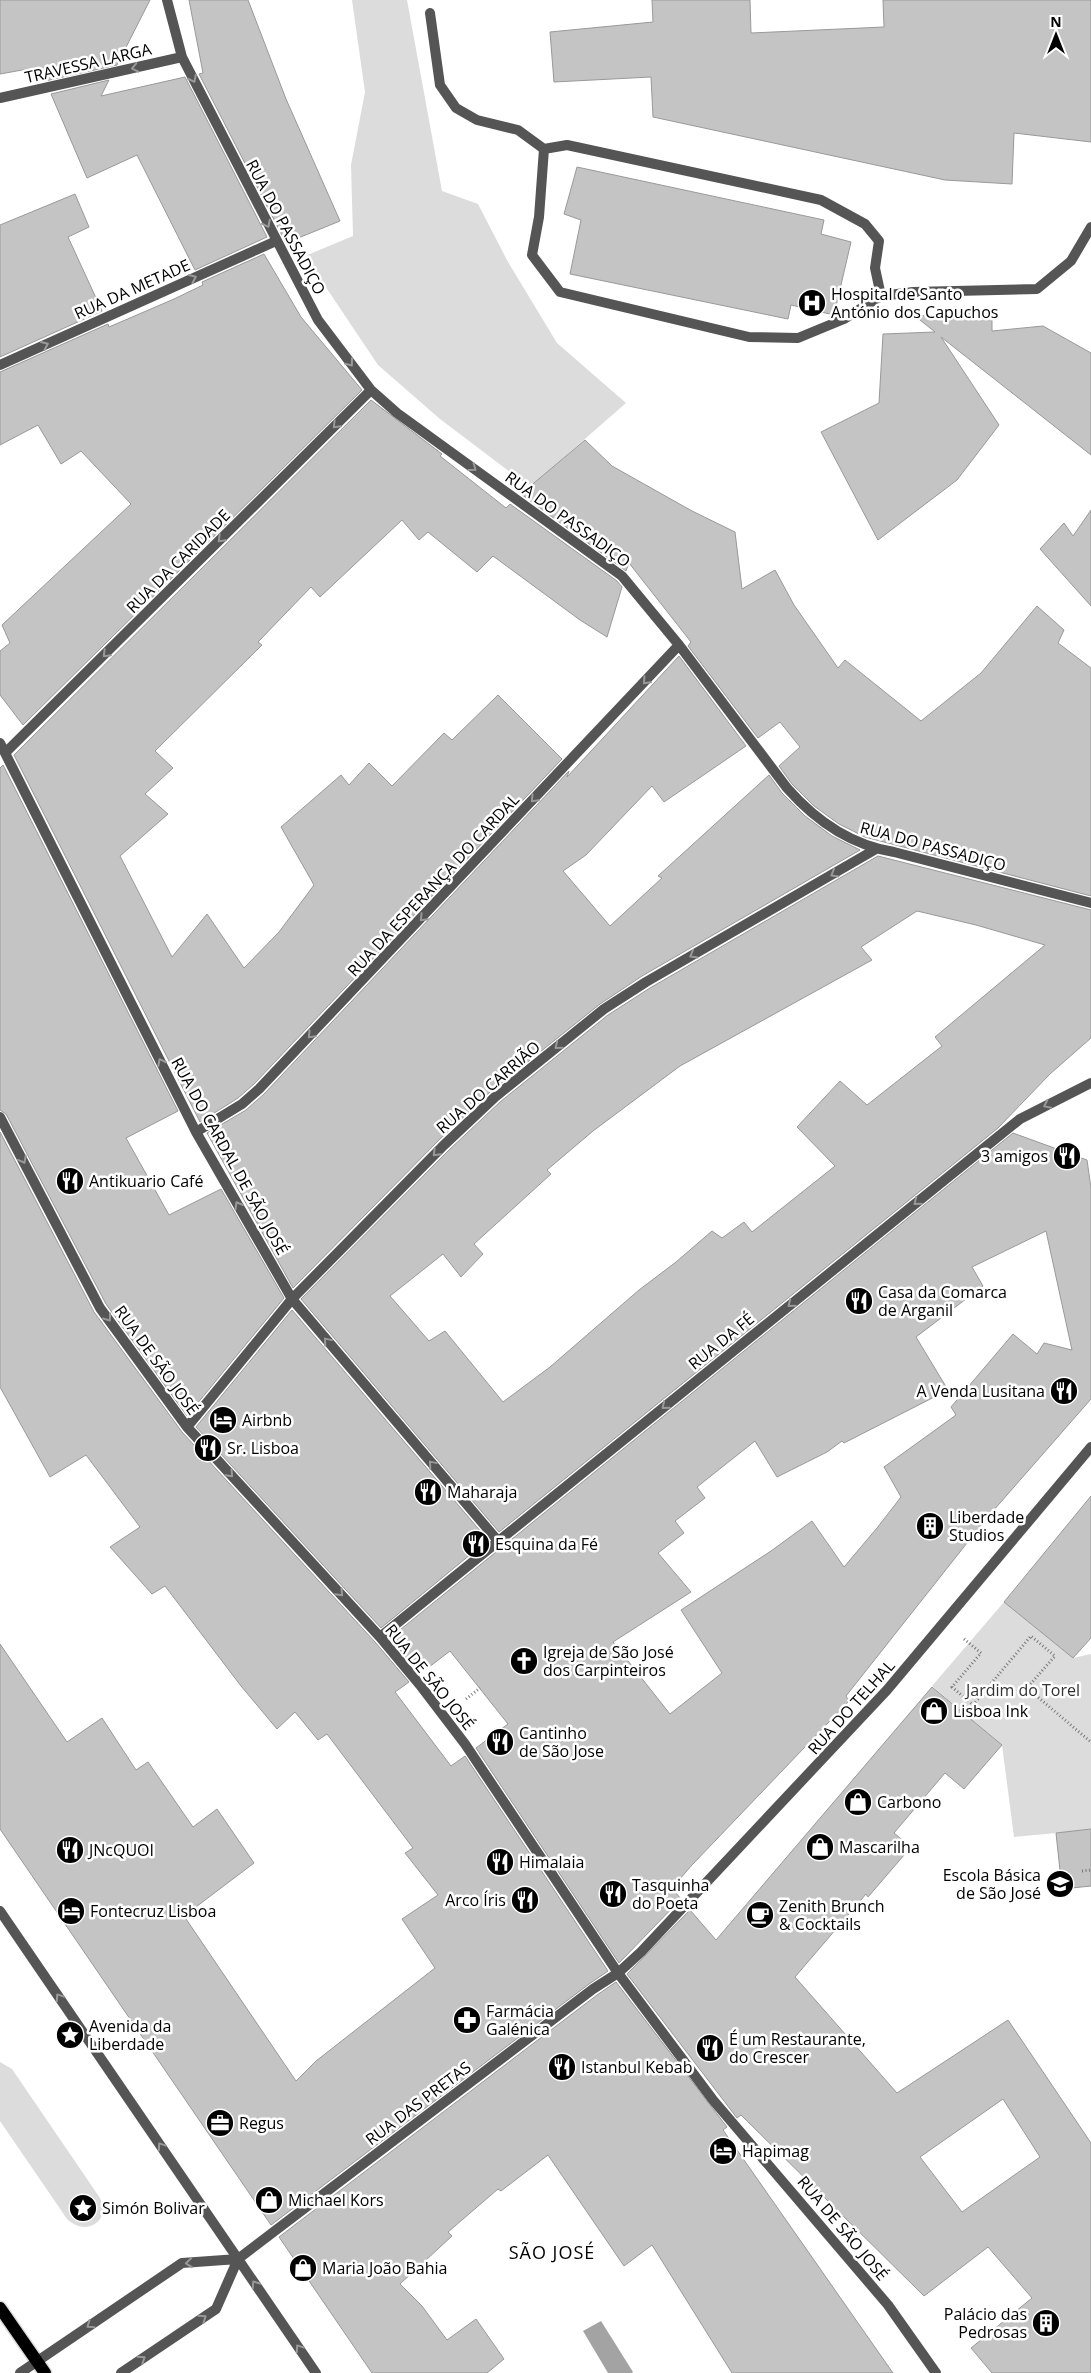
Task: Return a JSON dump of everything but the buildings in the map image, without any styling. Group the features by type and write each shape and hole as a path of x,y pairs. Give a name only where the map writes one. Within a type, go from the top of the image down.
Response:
{"main road":[{"path":"0,2308 45,2373"}],"street":[{"name":"RUA DO PASSADIÇO","path":"167,0 182,57 276,241 318,320 371,390 397,413 622,576 679,645 796,799 835,830 851,840 876,849 1091,903"},
{"path":"430,13 440,85 456,108 477,120 518,130 544,149 567,145 821,200 865,224 879,241 875,268 881,296"},
{"name":"TRAVESSA LARGA","path":"0,98 182,57"},
{"path":"544,149 539,217 532,255 560,292 749,337 798,338 844,319 881,296 913,292 1037,289 1071,261 1091,227"},
{"name":"RUA DA METADE","path":"0,364 276,241"},
{"name":"RUA DA CARIDADE","path":"5,753 371,390"},
{"name":"RUA DA ESPERANÇA DO CARDAL","path":"196,1132 242,1104 259,1089 679,645"},
{"name":"RUA DO CARDAL DE SÃO JOSÉ","path":"0,743 196,1132 292,1300 498,1541"},
{"name":"RUA DO CARRIÃO","path":"187,1427 292,1300 444,1145 495,1097 604,1009 646,982 876,849"},
{"name":"RUA DA FÉ","path":"380,1637 1020,1119 1091,1083"},
{"name":"RUA DE SÃO JOSÉ","path":"0,1117 100,1308 187,1427 380,1637 465,1744 618,1973 713,2100 888,2304 936,2373"},
{"name":"RUA DO TELHAL","path":"618,1973 641,1952 887,1690 1091,1447"},
{"path":"0,1911 316,2373"},
{"name":"RUA DAS PRETAS","path":"238,2260 593,1989 618,1973"},
{"path":"20,2373 182,2263 238,2260"},
{"path":"121,2373 216,2308 238,2260"}],"path":[{"path":"981,1653 952,1687 973,1705 1031,1636 1055,1656 1027,1688 1091,1742"},
{"path":"466,1698 480,1688"},
{"path":"1082,1871 1091,1870"}],"green space":[{"path":"352,0 407,0 442,191 478,204 508,262 557,343 626,403 530,487 440,419 378,365 305,256 353,236 351,165 365,92"},
{"name":"Jardim do Torel","path":"1004,1602 1073,1658 1091,1654 1091,1886 1062,1889 1056,1833 1014,1837 1002,1745 932,1686"},
{"path":"0,2062 12,2069 100,2198 103,2207 102,2214 95,2224 89,2227 82,2227 67,2219 0,2121"}],"shaded area":[{"path":"601,2321 632,2373 608,2373 583,2331"}],"place":[{"name":"Hospital de Santo António dos Capuchos","path":"812,303"},
{"name":"3 amigos","path":"1067,1156"},
{"name":"Antikuario Café","path":"70,1181"},
{"name":"Casa da Comarca de Arganil","path":"859,1301"},
{"name":"A Venda Lusitana","path":"1064,1391"},
{"name":"Airbnb","path":"223,1420"},
{"name":"Sr. Lisboa","path":"208,1448"},
{"name":"Maharaja","path":"428,1492"},
{"name":"Liberdade Studios","path":"930,1526"},
{"name":"Esquina da Fé","path":"476,1544"},
{"name":"Igreja de São José dos Carpinteiros","path":"524,1661"},
{"name":"Lisboa Ink","path":"934,1711"},
{"name":"Cantinho de São Jose","path":"500,1742"},
{"name":"Carbono","path":"858,1802"},
{"name":"Mascarilha","path":"820,1847"},
{"name":"JNcQUOI","path":"70,1850"},
{"name":"Himalaia","path":"500,1862"},
{"name":"Escola Básica de São José","path":"1060,1884"},
{"name":"Tasquinha do Poeta","path":"613,1894"},
{"name":"Arco Íris","path":"525,1900"},
{"name":"Fontecruz Lisboa","path":"71,1911"},
{"name":"Zenith Brunch & Cocktails","path":"760,1915"},
{"name":"Farmácia Galénica","path":"467,2020"},
{"name":"Avenida da Liberdade","path":"70,2035"},
{"name":"É um Restaurante, do Crescer","path":"710,2048"},
{"name":"Istanbul Kebab","path":"562,2067"},
{"name":"Regus","path":"220,2123"},
{"name":"Hapimag","path":"723,2151"},
{"name":"Michael Kors","path":"269,2200"},
{"name":"Simón Bolivar","path":"83,2208"},
{"name":"Maria João Bahia","path":"303,2268"},
{"name":"Palácio das Pedrosas","path":"1046,2323"}],"district":[{"name":"SÃO JOSÉ","path":"552,2253"}]}
